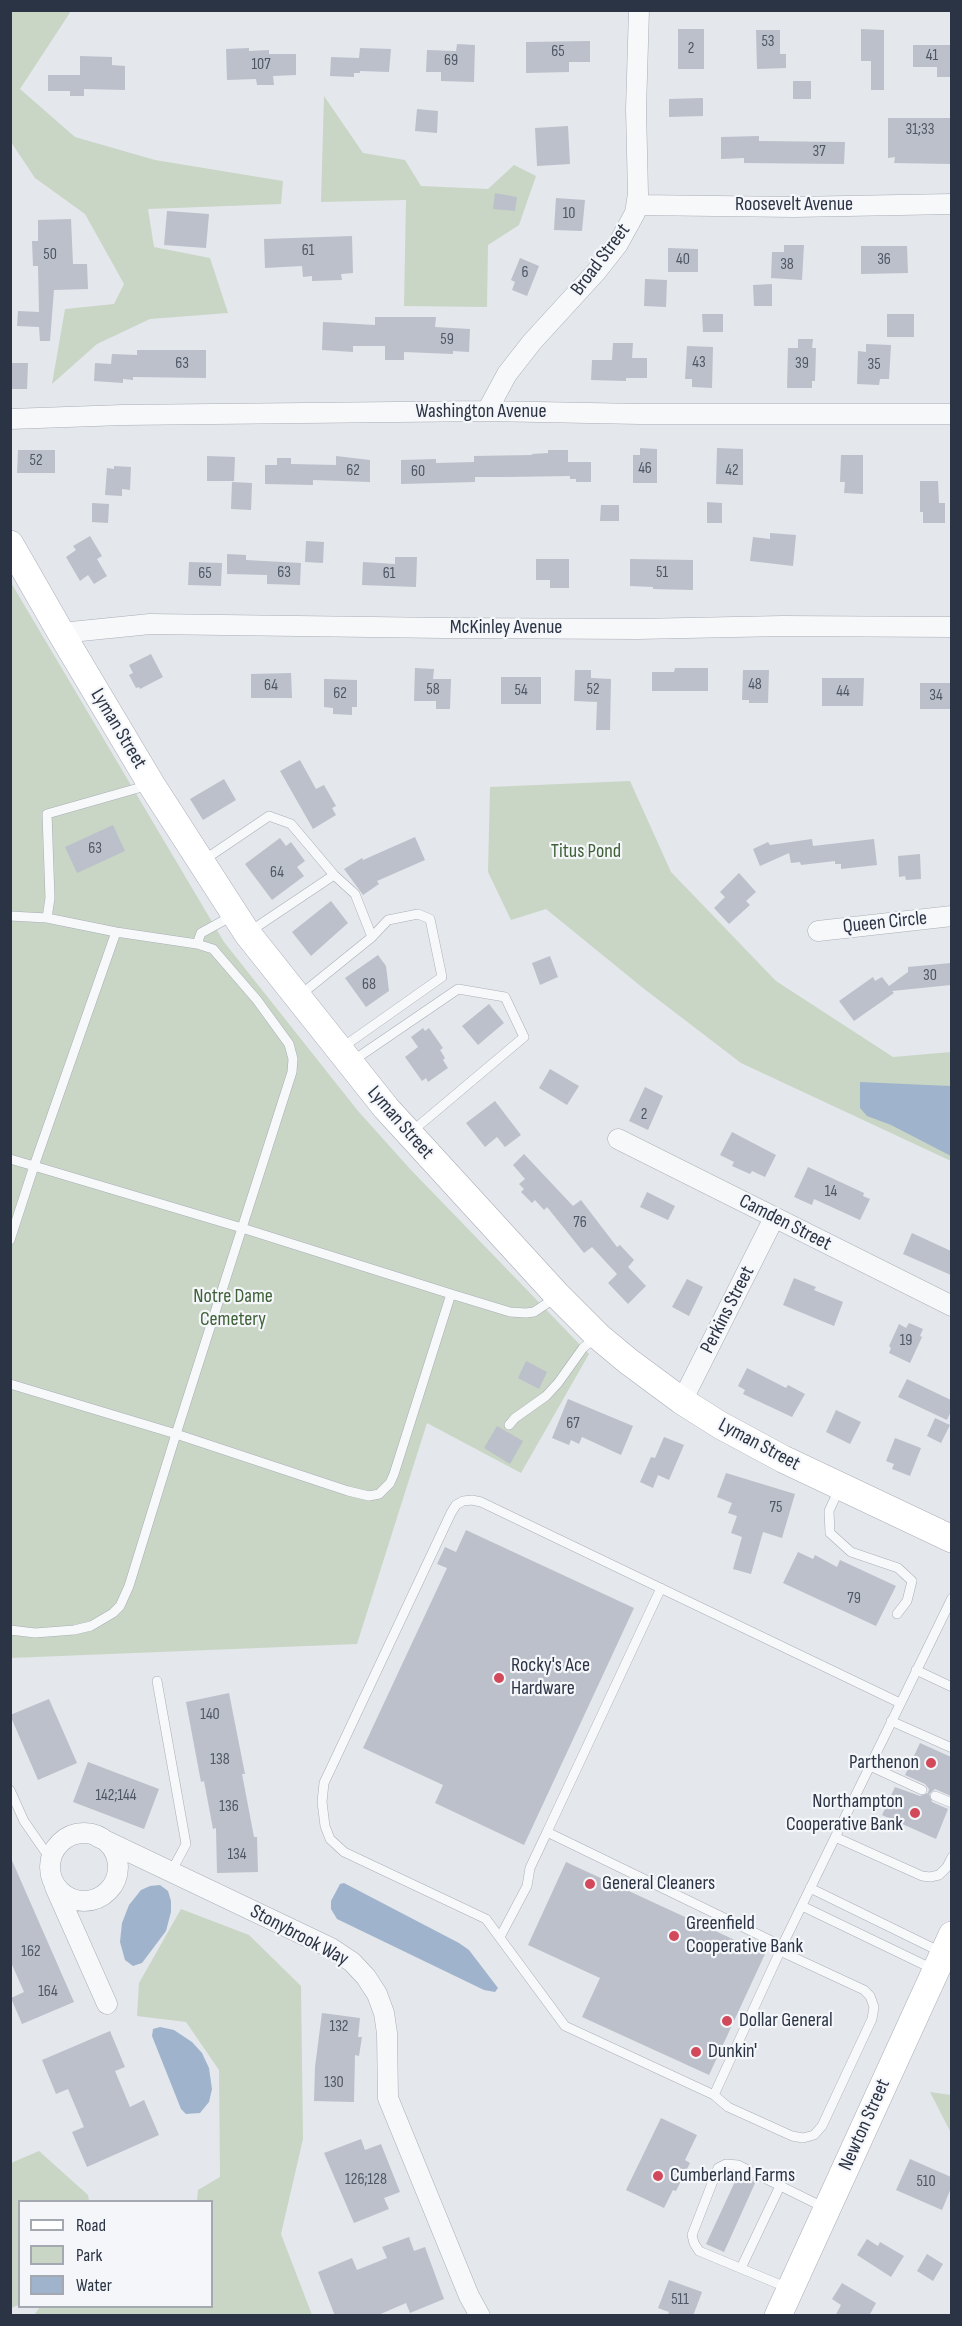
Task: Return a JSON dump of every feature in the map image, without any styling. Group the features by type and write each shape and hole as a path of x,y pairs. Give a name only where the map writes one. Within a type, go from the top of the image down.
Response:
{"main road":[{"name":"Lyman Street","path":"10,544 151,784 240,924 344,1057 409,1134 558,1296 598,1335 682,1401 730,1431 951,1539"},
{"name":"Newton Street","path":"778,2316 943,1953"}],"street":[{"name":"Broad Street","path":"487,411 507,374 618,244 631,222 637,205 636,109 639,10"},
{"name":"Roosevelt Avenue","path":"637,205 794,207 951,204"},
{"name":"Washington Avenue","path":"10,419 123,415 487,411 649,414 951,414"},
{"name":"McKinley Avenue","path":"61,633 150,624 569,629 783,626 951,627"},
{"name":"Queen Circle","path":"818,931 951,916"},
{"name":"Camden Street","path":"618,1139 951,1306"},
{"name":"Perkins Street","path":"682,1401 774,1218"},
{"name":"Stonybrook Way","path":"51,1870 60,1843 72,1836 85,1833 98,1837 331,1948 352,1962 372,1985 381,2003 385,2023 388,2098 469,2296 480,2316"},
{"path":"51,1870 64,1895 76,1900 96,1899 107,1892 115,1881 117,1862 109,1844 98,1837"},
{"path":"51,1870 107,2004"}],"lane":[{"path":"47,918 50,898 47,814 151,784"},
{"path":"200,863 269,816 291,824 334,875 355,894 372,937"},
{"path":"197,944 201,933 240,924 334,875"},
{"path":"297,998 372,937 388,920 417,914 430,919 442,977 344,1057"},
{"path":"10,916 47,918 116,932 197,944 213,949 257,1000 290,1044 294,1059 291,1078 129,1586 120,1606 91,1626 74,1630 35,1633 10,1630"},
{"path":"10,1239 116,932"},
{"path":"344,1057 458,989 505,997 524,1038 409,1134"},
{"path":"10,1159 242,1228 510,1312 534,1312 558,1296"},
{"path":"10,1384 176,1434 348,1491 363,1495 379,1494 390,1483 394,1474 451,1294"},
{"path":"509,1425 515,1418 546,1396 583,1348 598,1335"},
{"path":"840,1486 829,1511 830,1533 851,1552 898,1568 912,1581 907,1601 897,1614"},
{"path":"547,1832 864,1990 873,2002 872,2019 822,2126 809,2137 798,2138 728,2108 714,2095 565,2026 491,1924 481,1916 348,1854 336,1846 328,1835 324,1822 322,1798 326,1780 451,1513 461,1502 469,1500 481,1502 900,1703"},
{"path":"500,1937 527,1886 529,1871 661,1588"},
{"path":"714,2095 810,1888 951,1598"},
{"path":"916,1670 951,1687"},
{"path":"157,1681 186,1844 171,1872"},
{"path":"891,1721 951,1748"},
{"path":"870,1766 922,1790"},
{"path":"10,1790 51,1870"},
{"path":"934,1796 951,1803"},
{"path":"835,1837 927,1877 939,1875 947,1867 951,1857"},
{"path":"810,1888 943,1953"},
{"path":"802,1906 943,1953"},
{"path":"790,2289 699,2251 694,2243 692,2235 718,2168 726,2163 738,2165 827,2209"},
{"path":"741,2268 780,2186"}],"green space":[{"path":"10,11 71,11 20,89 75,137 155,160 283,181 281,204 148,209 154,247 210,258 228,313 150,319 97,344 52,384 65,309 114,304 124,284 85,214 35,178 11,142"},
{"path":"324,96 363,153 405,160 421,186 488,189 514,165 536,176 519,225 488,245 487,307 404,306 406,200 321,202"},
{"name":"Notre Dame Cemetery","path":"10,581 224,942 358,1111 411,1170 589,1354 521,1473 427,1423 357,1644 11,1658"},
{"name":"Titus Pond","path":"630,781 671,872 776,981 893,1057 951,1052 951,1161 741,1063 643,988 546,909 511,920 488,872 490,787"},
{"path":"181,1909 249,1935 301,1986 303,2139 281,2234 312,2315 34,2315 39,2308 213,2308 213,2200 197,2200 198,2190 220,2177 219,2070 186,2022 137,2016 139,1983"},
{"path":"930,2092 951,2095 951,2133"},
{"path":"39,2151 88,2195 89,2200 18,2200 18,2305 11,2308 11,2163"}],"water":[{"path":"860,1082 951,1086 951,1156 891,1125 867,1116 860,1108"},
{"path":"344,1883 459,1943 469,1950 498,1988 495,1992 484,1990 337,1919 331,1909 331,1901 340,1884"},
{"path":"160,1885 168,1891 171,1901 171,1912 166,1931 142,1963 133,1966 125,1960 120,1942 122,1923 129,1905 141,1890"},
{"path":"160,2027 174,2030 192,2042 202,2053 209,2068 212,2089 209,2102 200,2113 186,2114 181,2109 152,2036 153,2029"}],"building":[{"path":"678,29 704,29 704,69 678,69"},
{"path":"861,29 884,30 884,90 871,90 871,61 861,61"},
{"path":"756,30 780,30 780,54 786,54 786,68 757,69"},
{"path":"590,41 590,62 569,62 569,72 526,73 526,42"},
{"path":"457,44 475,45 474,82 441,81 441,72 426,72 427,50 456,51"},
{"path":"913,45 951,45 951,77 937,77 937,67 913,67"},
{"path":"249,48 249,51 269,50 269,54 296,54 296,75 273,76 274,85 257,85 256,79 227,80 226,49"},
{"path":"360,48 391,49 389,72 360,71 360,73 354,73 354,77 330,76 331,57 359,58"},
{"path":"80,56 112,57 112,65 125,66 125,90 84,89 84,96 70,96 70,91 48,91 48,75 80,75"},
{"path":"793,81 811,81 811,99 793,99"},
{"path":"703,98 703,116 669,117 669,99"},
{"path":"417,109 438,111 437,133 415,131"},
{"path":"888,118 951,118 951,164 894,163 895,157 888,158"},
{"path":"568,126 570,164 537,166 535,128"},
{"path":"759,136 759,141 845,142 844,164 744,163 744,158 721,159 721,137"},
{"path":"495,193 517,197 515,211 493,209"},
{"path":"556,198 585,200 582,231 554,230"},
{"path":"167,211 209,214 206,248 164,245"},
{"path":"71,219 73,264 87,264 88,289 54,290 50,341 40,341 39,327 17,326 18,311 39,312 38,266 33,266 32,241 38,241 38,220"},
{"path":"352,236 353,273 341,274 342,280 312,281 312,276 303,277 302,266 265,268 264,239"},
{"path":"784,245 804,245 802,280 771,278 772,252 784,252"},
{"path":"861,246 907,246 908,273 861,274"},
{"path":"668,248 698,249 698,272 668,272"},
{"path":"520,258 539,266 527,296 512,290 515,282 511,280"},
{"path":"645,279 667,280 666,307 644,306"},
{"path":"772,284 772,306 754,306 753,285"},
{"path":"702,314 723,314 723,332 703,332"},
{"path":"887,314 914,314 914,337 887,337"},
{"path":"375,317 436,317 435,327 470,329 469,352 453,351 453,354 404,352 404,360 385,360 385,346 353,346 353,352 322,350 323,322 375,325"},
{"path":"798,339 813,339 812,348 816,348 815,381 812,381 812,388 787,388 788,348 798,348"},
{"path":"613,343 633,343 632,358 647,358 647,378 626,378 626,381 591,380 592,360 612,360"},
{"path":"866,344 891,345 889,379 880,379 879,385 857,384 858,351 866,352"},
{"path":"687,346 713,347 712,388 692,387 692,379 685,379"},
{"path":"137,350 206,350 206,378 133,377 133,380 123,379 123,383 94,381 95,363 111,364 112,354 137,355"},
{"path":"10,363 28,363 27,389 10,389"},
{"path":"640,448 657,449 657,483 633,483 633,455 640,455"},
{"path":"717,448 743,449 743,485 716,484"},
{"path":"18,450 55,450 55,473 17,473"},
{"path":"548,450 568,450 568,462 591,462 591,482 576,482 576,479 570,479 570,476 475,477 475,482 401,484 401,460 436,459 436,463 474,462 474,456 532,455 548,453"},
{"path":"841,455 863,455 863,494 844,493 845,482 840,482"},
{"path":"207,456 235,457 234,481 207,481"},
{"path":"336,456 370,460 370,482 313,480 313,485 265,484 265,465 277,465 277,458 291,458 291,464 336,465"},
{"path":"114,466 131,467 130,490 122,489 122,496 105,495 107,468 114,469"},
{"path":"920,481 938,481 939,503 945,503 945,523 923,523 923,512 920,512"},
{"path":"232,482 252,483 251,510 231,509"},
{"path":"707,502 722,503 722,523 707,523"},
{"path":"92,503 109,504 108,523 92,522"},
{"path":"601,505 619,505 619,521 600,521"},
{"path":"770,533 796,535 793,566 750,561 753,537 770,539"},
{"path":"90,536 102,556 97,559 107,576 94,584 88,575 80,581 66,557 76,550 73,546"},
{"path":"306,541 324,542 323,563 305,562"},
{"path":"227,554 246,555 246,560 301,563 300,585 267,584 267,575 227,574"},
{"path":"395,557 417,557 416,587 362,585 363,562 395,564"},
{"path":"536,559 569,559 569,588 550,588 550,580 536,580"},
{"path":"630,559 693,560 693,590 630,586"},
{"path":"189,562 222,563 221,586 188,585"},
{"path":"151,654 163,677 140,689 136,688 129,675 133,673 129,665"},
{"path":"415,668 434,669 433,679 451,679 450,709 436,709 436,701 414,701"},
{"path":"675,668 708,668 708,691 652,691 652,672 674,672"},
{"path":"575,670 591,670 591,678 611,679 610,730 596,730 597,702 574,701"},
{"path":"743,670 769,670 768,703 749,703 749,700 742,700"},
{"path":"291,673 292,698 251,698 251,674"},
{"path":"501,677 541,677 541,704 501,704"},
{"path":"822,678 864,678 863,706 822,706"},
{"path":"324,679 357,680 357,707 352,707 352,715 333,714 333,708 324,707"},
{"path":"920,683 951,683 951,709 920,709"},
{"path":"300,760 316,789 324,785 336,806 332,808 336,815 313,829 280,771"},
{"path":"224,779 236,800 203,820 190,799"},
{"path":"113,825 125,851 77,873 65,847"},
{"path":"415,837 425,860 377,881 379,884 363,895 344,869 362,858 363,860"},
{"path":"280,838 286,846 291,842 305,861 297,867 304,876 272,900 245,864"},
{"path":"812,839 813,846 874,839 877,865 841,869 841,864 835,864 835,861 801,865 800,862 791,863 789,853 760,866 753,849 768,842 770,845"},
{"path":"920,854 921,879 906,880 905,876 899,877 898,856"},
{"path":"739,873 756,892 746,901 750,905 729,924 714,908 725,897 720,892"},
{"path":"331,901 348,923 311,956 292,932"},
{"path":"378,955 386,966 389,991 366,1007 345,978"},
{"path":"550,956 558,977 540,985 532,963"},
{"path":"951,963 951,985 892,991 894,993 854,1021 839,1001 873,977 875,981 882,977 889,986 908,972 908,967"},
{"path":"489,1004 504,1023 478,1045 462,1026"},
{"path":"423,1028 425,1031 429,1028 443,1048 440,1050 448,1068 428,1082 426,1078 422,1081 405,1057 418,1047 411,1037"},
{"path":"550,1069 579,1086 567,1105 539,1088"},
{"path":"645,1087 663,1096 648,1130 629,1121"},
{"path":"495,1101 521,1135 505,1147 497,1137 485,1147 466,1123"},
{"path":"732,1132 776,1155 765,1177 752,1171 750,1174 732,1166 734,1162 720,1155"},
{"path":"524,1154 573,1206 581,1200 617,1247 620,1245 634,1260 628,1267 646,1286 628,1304 608,1283 617,1274 592,1247 584,1253 547,1207 544,1210 535,1200 532,1203 521,1192 524,1189 519,1184 525,1179 513,1165"},
{"path":"808,1167 864,1193 863,1196 870,1199 860,1220 814,1199 812,1205 794,1197"},
{"path":"647,1192 675,1206 668,1220 640,1207"},
{"path":"912,1233 951,1251 951,1275 903,1254"},
{"path":"794,1278 816,1287 814,1290 843,1302 834,1326 783,1305"},
{"path":"687,1279 703,1287 689,1316 672,1307"},
{"path":"909,1323 923,1329 920,1336 922,1337 910,1363 889,1353 891,1348 889,1346 899,1324 906,1328"},
{"path":"526,1361 547,1372 539,1389 518,1378"},
{"path":"747,1368 786,1388 788,1385 805,1394 792,1417 743,1394 745,1390 738,1386"},
{"path":"907,1379 951,1400 951,1411 947,1420 898,1397"},
{"path":"568,1399 633,1426 621,1455 582,1437 579,1444 571,1440 569,1445 552,1438"},
{"path":"836,1410 861,1422 850,1444 826,1432"},
{"path":"935,1418 950,1425 941,1443 927,1436"},
{"path":"497,1426 523,1441 510,1464 484,1448"},
{"path":"664,1437 684,1445 669,1480 658,1475 653,1488 640,1482 651,1457 655,1458"},
{"path":"895,1438 921,1448 910,1476 892,1469 894,1464 886,1461"},
{"path":"726,1473 795,1494 782,1538 763,1532 751,1574 733,1569 742,1537 731,1533 737,1516 728,1513 732,1503 717,1497"},
{"name":"Rocky's Ace Hardware","path":"466,1530 634,1608 524,1845 435,1803 443,1785 363,1748 447,1568 437,1564 445,1547 456,1552"},
{"path":"798,1552 813,1559 815,1555 837,1567 840,1560 896,1586 876,1626 783,1583"},
{"path":"229,1693 245,1774 242,1774 254,1837 257,1837 258,1872 217,1873 216,1828 213,1829 204,1781 201,1782 186,1702"},
{"path":"49,1699 77,1763 38,1780 10,1715"},
{"path":"920,1743 951,1757 951,1796 935,1789 929,1794 932,1802 948,1809 936,1839 882,1815 895,1787 920,1796 928,1793 929,1789 925,1784 905,1775"},
{"path":"88,1762 159,1789 144,1829 73,1802"},
{"path":"10,1856 74,2002 22,2024 11,1998 24,1992 10,1960"},
{"path":"566,1862 765,1954 709,2075 582,2017 600,1978 528,1945"},
{"path":"322,2013 360,2018 358,2037 362,2037 359,2056 355,2055 354,2102 314,2101 315,2067"},
{"path":"110,2031 125,2067 115,2071 130,2107 144,2100 159,2135 87,2167 72,2132 84,2127 68,2089 56,2094 42,2060"},
{"name":"Cumberland Farms","path":"661,2118 697,2135 685,2160 690,2163 676,2191 673,2190 664,2208 626,2190"},
{"path":"361,2139 365,2150 381,2144 400,2192 384,2198 389,2209 354,2223 324,2153"},
{"path":"910,2159 951,2177 951,2188 942,2210 896,2190"},
{"path":"739,2173 756,2181 724,2252 706,2244"},
{"path":"409,2237 414,2251 425,2247 444,2299 410,2313 406,2303 376,2316 335,2316 318,2272 352,2258 357,2270 387,2258 382,2247"},
{"path":"867,2239 878,2246 880,2242 904,2256 891,2277 857,2255"},
{"path":"927,2254 943,2264 933,2281 917,2271"},
{"path":"669,2280 702,2292 693,2316 667,2316 669,2312 658,2308"},
{"path":"842,2283 876,2303 869,2316 835,2316 841,2305 832,2299"}],"place":[{"name":"Rocky's Ace Hardware","path":"499,1678"},
{"name":"Parthenon","path":"931,1763"},
{"name":"Northampton Cooperative Bank","path":"915,1813"},
{"name":"General Cleaners","path":"590,1884"},
{"name":"Greenfield Cooperative Bank","path":"674,1936"},
{"name":"Dollar General","path":"727,2021"},
{"name":"Dunkin'","path":"696,2052"},
{"name":"Cumberland Farms","path":"658,2176"}]}
